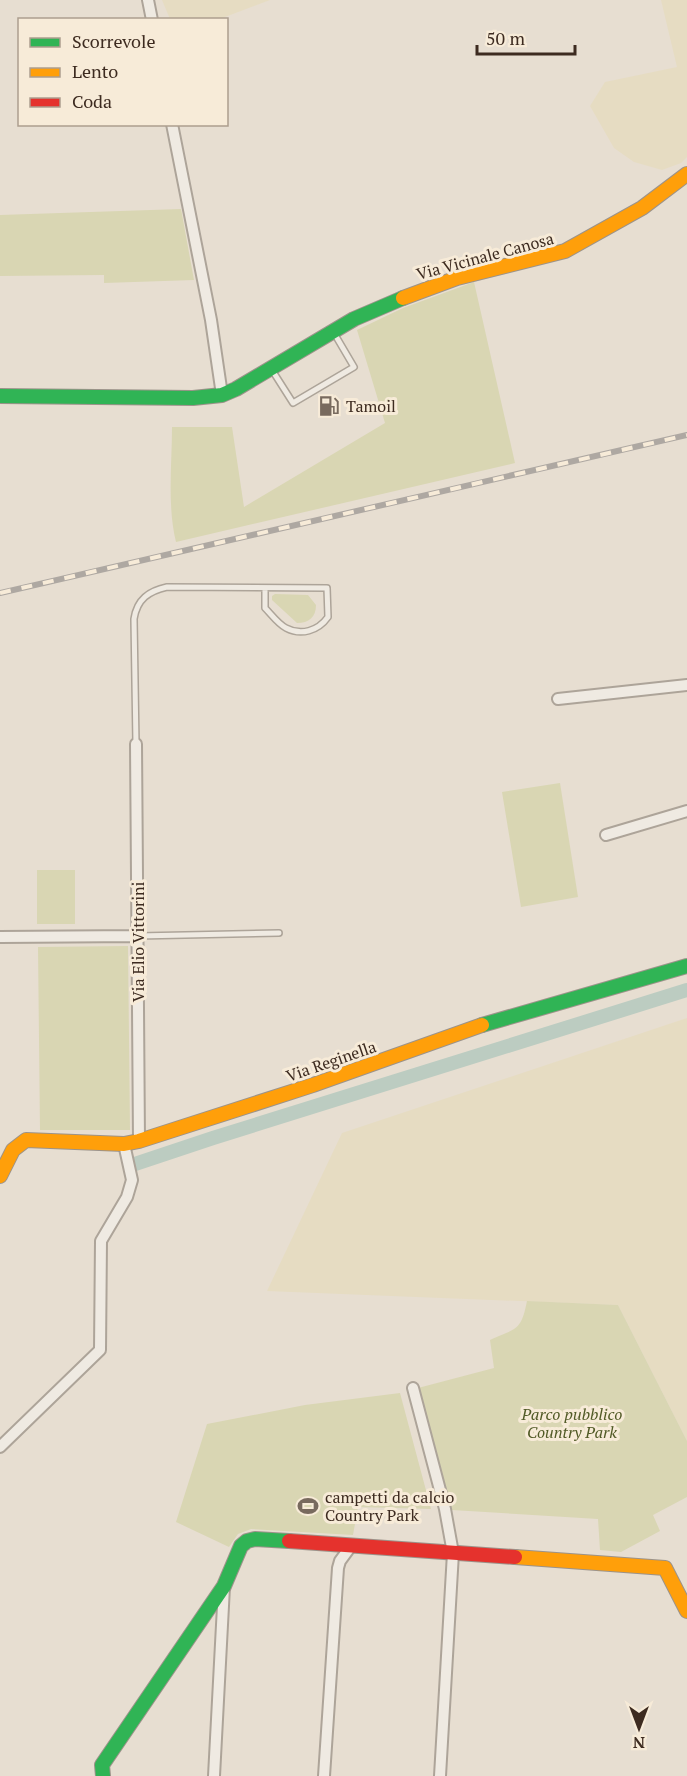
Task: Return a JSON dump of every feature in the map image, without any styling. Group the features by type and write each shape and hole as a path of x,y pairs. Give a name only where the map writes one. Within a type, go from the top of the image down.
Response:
{"street":[{"path":"148,0 152,18"},
{"path":"0,396 193,398 222,395 211,320 172,126"},
{"name":"Via Vicinale Canosa","path":"222,395 333,331 388,304 448,281 565,251 648,205 687,174"},
{"path":"558,699 687,685"},
{"name":"Via Elio Vittorini","path":"136,744 139,1141"},
{"path":"606,835 687,811"},
{"path":"0,937 138,936"},
{"name":"Via Reginella","path":"0,1176 17,1144 26,1140 125,1150 139,1141 314,1085 497,1020 687,966"},
{"path":"0,1447 100,1350 101,1242 126,1197 132,1180 125,1150"},
{"path":"413,1388 445,1509 453,1553 440,1776"},
{"path":"103,1776 102,1765 224,1586 241,1546 247,1541 255,1539 665,1568 687,1611"},
{"path":"324,1776 338,1568 340,1561 351,1546"},
{"path":"214,1776 224,1586"}],"lane":[{"path":"272,368 293,403 354,367 333,331"},
{"path":"136,744 134,619 141,599 153,591 167,587 327,588 328,617 319,627 309,631 298,632 284,627 265,608 265,588"},
{"path":"138,936 279,933"}],"shaded area":[{"path":"162,0 270,0 222,18 170,18"},
{"path":"661,0 687,0 687,157 681,163 662,170 634,162 614,148 590,106 605,82 677,67"},
{"path":"687,1018 687,1441 618,1305 267,1291 342,1133"}],"green space":[{"path":"181,209 194,280 104,283 104,275 0,276 0,215"},
{"path":"474,282 515,463 176,542 171,499 172,427 232,427 244,507 385,423 357,330 403,308"},
{"path":"275,594 308,595 316,605 313,616 305,622 297,623 272,600"},
{"path":"560,783 578,897 521,907 502,792"},
{"path":"37,870 75,870 75,924 37,924"},
{"path":"128,946 130,1130 40,1130 38,947"},
{"name":"Parco pubblico Country Park","path":"527,1301 618,1305 687,1441 687,1497 653,1515 660,1531 621,1552 600,1550 598,1519 452,1510 418,1388 494,1368 490,1340 520,1323"},
{"path":"400,1393 431,1509 358,1507 353,1535 251,1529 238,1534 229,1547 176,1522 207,1424 305,1405"}],"waterway":[{"path":"135,1164 687,990"}],"railway":[{"path":"0,593 687,435"}],"traffic: fast":[{"path":"0,396 193,398 222,395 354,319 403,298"},
{"path":"482,1025 687,966"},
{"path":"103,1776 102,1765 224,1586 241,1546 255,1539 289,1541"}],"traffic: slow":[{"path":"403,298 457,278 565,251 642,208 687,174"},
{"path":"0,1176 13,1150 26,1140 124,1144 139,1141 313,1085 482,1025"},
{"path":"515,1557 665,1568 687,1611"}],"traffic: jam":[{"path":"289,1541 515,1557"}],"place":[{"name":"Tamoil","path":"329,406"},
{"name":"campetti da calcio Country Park","path":"308,1506"}]}
